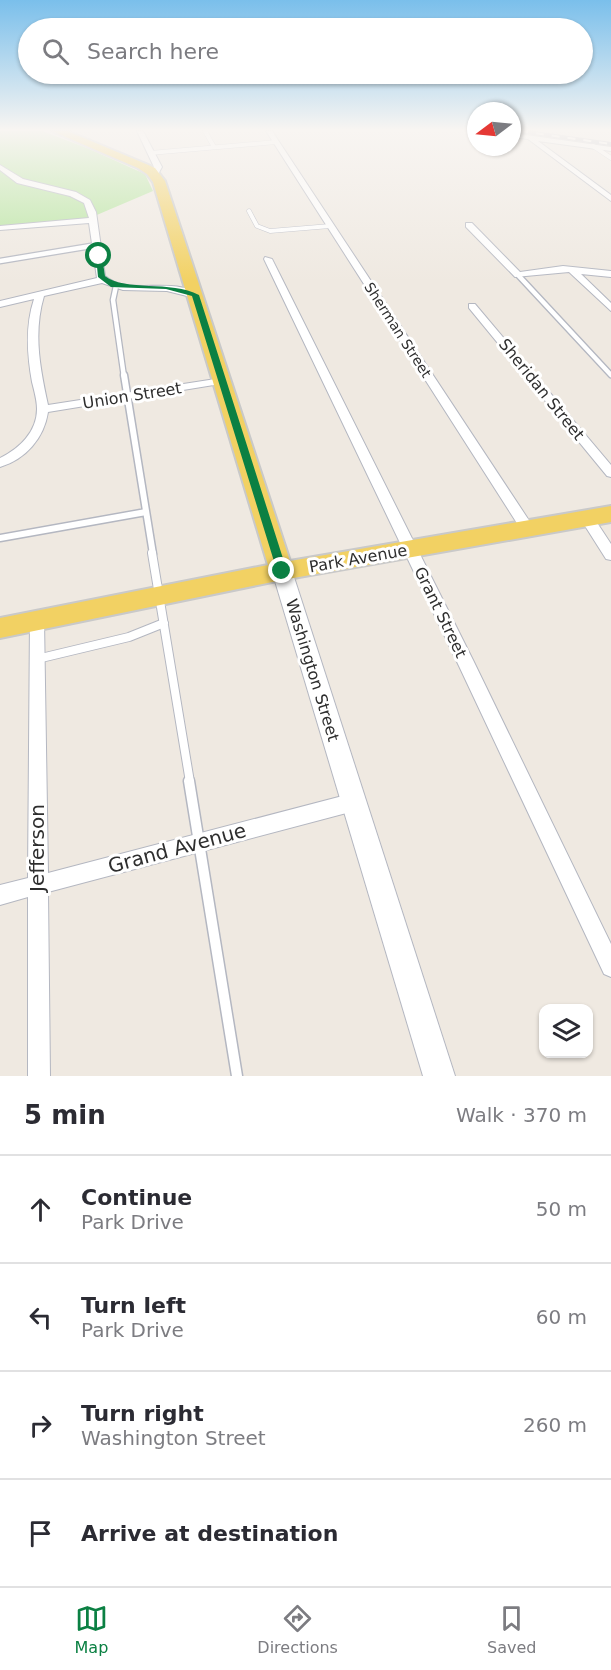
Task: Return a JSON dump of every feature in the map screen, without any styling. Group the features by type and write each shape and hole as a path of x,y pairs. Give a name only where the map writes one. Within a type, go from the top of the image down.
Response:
{"main road":[{"name":"Washington Street","path":"159,181 439,1076"},
{"name":"Park Avenue","path":"0,628 282,571 611,514"}],"street":[{"path":"21,181 80,196 90,206 103,280"},
{"name":"Sherman Street","path":"301,181 527,528"},
{"path":"587,181 611,199"},
{"path":"0,228 93,220"},
{"path":"469,225 518,275 558,269 611,274"},
{"name":"Grant Street","path":"268,259 410,548 611,968"},
{"path":"572,269 611,308"},
{"path":"0,304 40,296 71,285 103,280 116,286 166,287 195,295"},
{"path":"0,463 18,454 34,439 38,430 43,409 32,340 33,321 40,296"},
{"name":"Sheridan Street","path":"472,306 495,330 611,473"},
{"name":"Union Street","path":"43,409 222,381"},
{"path":"587,518 611,555"},
{"name":"Jefferson","path":"37,620 39,1076"},
{"name":"Grand Avenue","path":"0,895 354,802"}],"lane":[{"path":"249,211 257,226 270,231 330,226"},
{"path":"0,261 97,245"},
{"path":"518,275 611,375"},
{"path":"116,286 113,300 127,396 237,1076"},
{"path":"0,538 146,512"},
{"path":"37,659 129,637 164,624"}],"green space":[{"path":"0,181 148,181 153,191 85,220 0,227"}],"route":[{"path":"99,256 101,277 111,285 166,287 195,295 282,571"}]}
